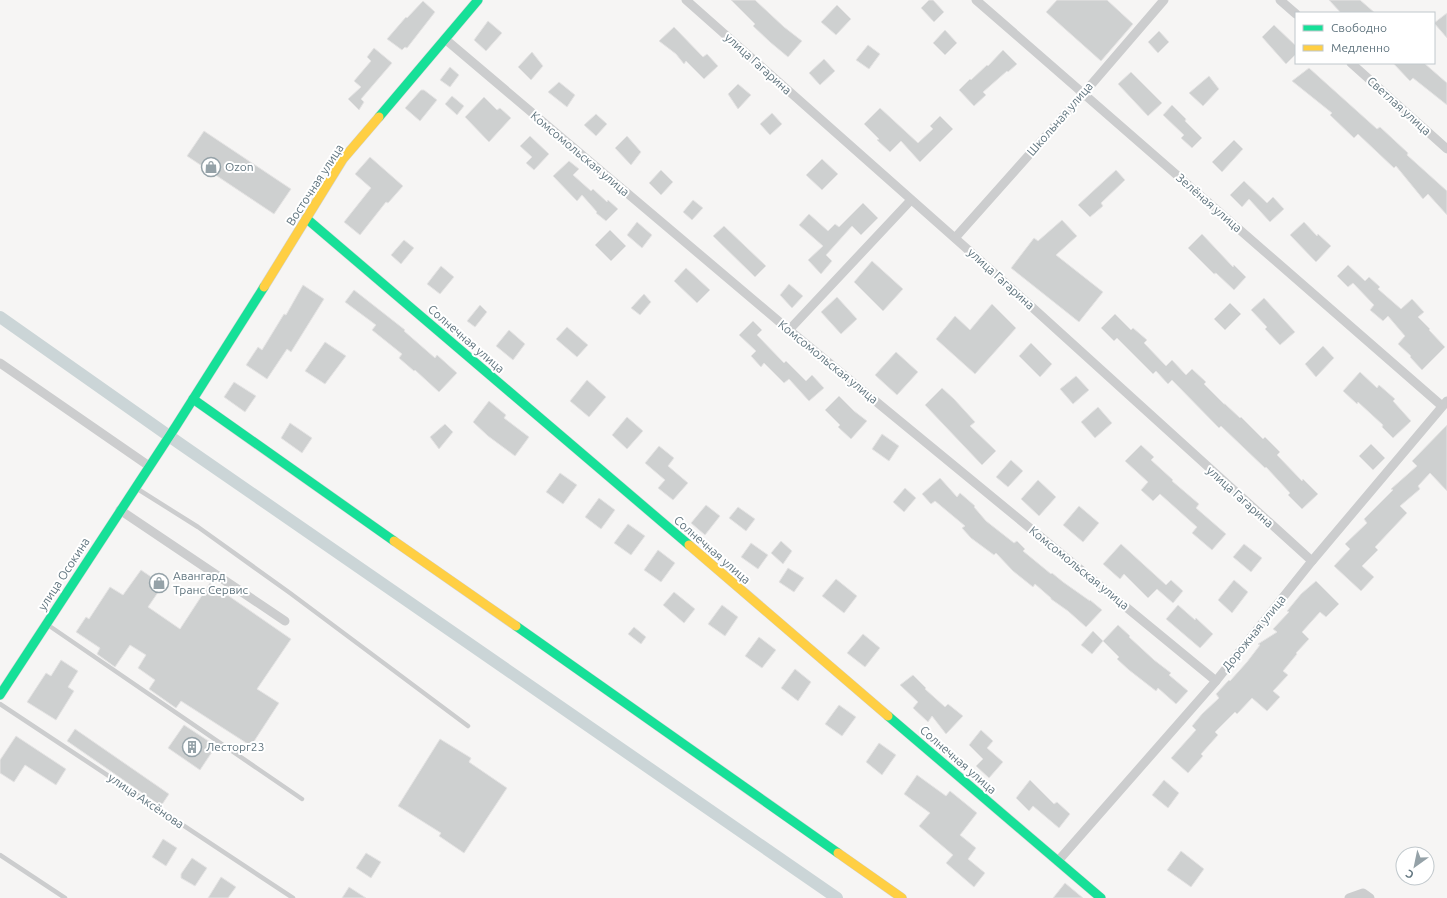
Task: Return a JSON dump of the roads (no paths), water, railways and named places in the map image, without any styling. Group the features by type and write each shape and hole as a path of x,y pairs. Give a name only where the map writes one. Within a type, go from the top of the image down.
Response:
{"street":[{"name":"Восточная улица","path":"176,426 307,220 343,159 478,0"},
{"name":"улица Гагарина","path":"686,0 955,238 1312,561"},
{"name":"Зелёная улица","path":"976,0 1445,404"},
{"name":"Школьная улица","path":"955,238 1084,93 1164,0"},
{"path":"1280,0 1295,13"},
{"name":"Комсомольская улица","path":"445,39 789,330 1216,680"},
{"name":"Светлая улица","path":"1352,64 1447,149"},
{"path":"789,330 911,200"},
{"name":"Солнечная улица","path":"307,220 1101,898"},
{"path":"0,363 149,466"},
{"path":"193,399 902,898"},
{"name":"Дорожная улица","path":"1058,861 1216,680 1312,561 1445,404"},
{"name":"улица Осокина","path":"0,695 176,426"},
{"path":"120,510 285,621"},
{"path":"1349,898 1363,893 1370,898"}],"lane":[{"path":"135,487 210,536 468,726"},
{"path":"46,624 302,799"},
{"name":"улица Аксёнова","path":"0,704 293,898"},
{"path":"0,855 65,898"}],"waterway":[{"path":"0,317 179,443 837,898"}],"place":[{"name":"Ozon","path":"211,167"},
{"name":"Авангард Транс Сервис","path":"159,583"},
{"name":"Лесторг23","path":"192,747"}]}
